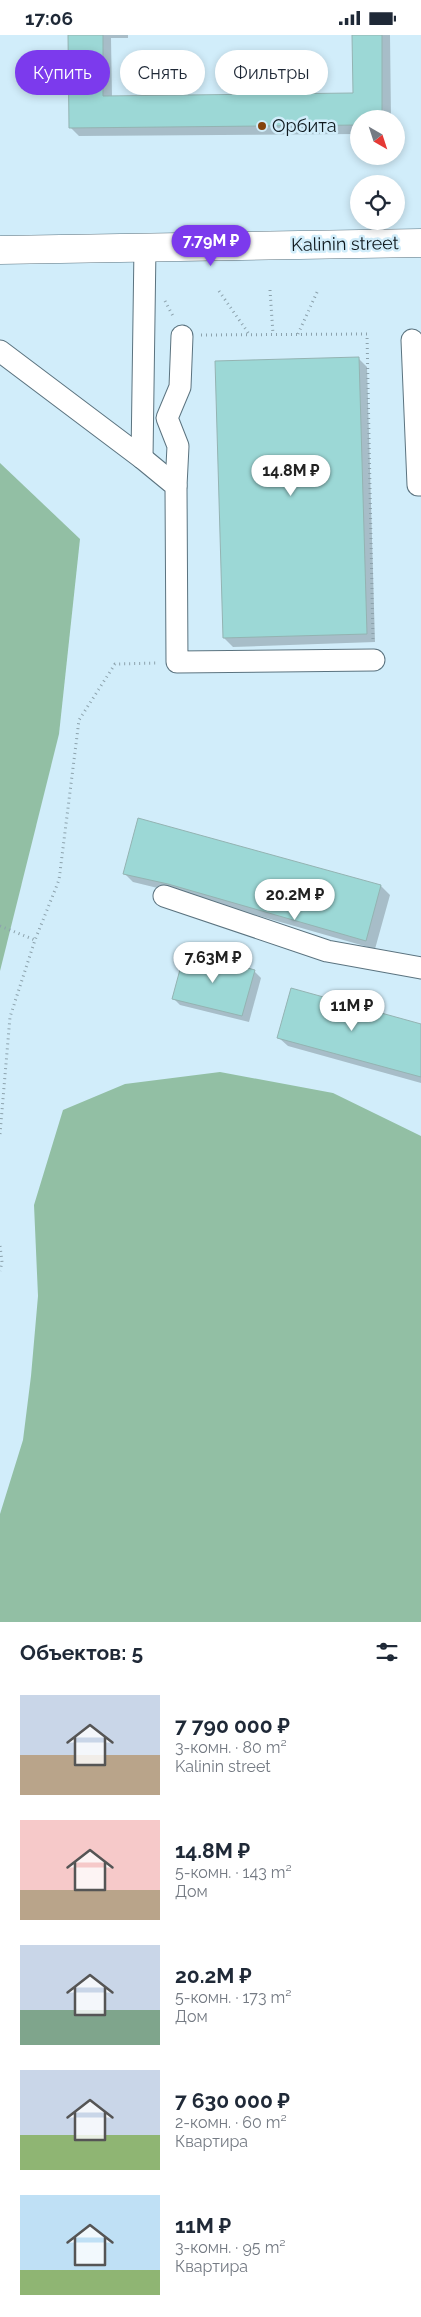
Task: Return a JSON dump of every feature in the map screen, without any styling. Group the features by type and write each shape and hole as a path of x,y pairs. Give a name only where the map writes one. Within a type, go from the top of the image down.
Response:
{"main road":[{"name":"Kalinin street","path":"0,250 421,243"}],"street":[{"path":"142,459 145,247"},
{"path":"182,336 180,387 167,418 178,446 176,486 178,662 374,660"},
{"path":"412,340 418,485 421,485"},
{"path":"0,351 176,486"},
{"path":"164,896 326,951 421,968"}],"path":[{"path":"298,334 318,290"},
{"path":"219,291 250,335"},
{"path":"270,291 273,335"},
{"path":"161,292 182,336 367,334 374,660"},
{"path":"0,1134 10,1017 35,940 59,880 79,719 115,664 178,662"},
{"path":"0,926 35,940"},
{"path":"0,1246 2,1262 0,1271"}],"green space":[{"path":"0,463 80,539 59,734 0,971"},
{"path":"220,1072 333,1093 421,1136 421,1622 0,1622 0,1514 23,1440 38,1296 34,1205 63,1110 125,1084"}],"building":[{"path":"68,35 103,35 103,50 68,50"},
{"path":"352,35 382,35 382,110 350,110 350,125 69,128 69,95 328,95 328,93 353,93"},
{"path":"359,357 367,634 223,638 215,361"},
{"path":"138,818 381,885 366,941 168,884 123,874"},
{"path":"185,951 255,970 242,1016 172,999"},
{"path":"291,988 421,1024 421,1077 277,1038"}],"place":[{"name":"Орбита","path":"262,126"}]}
